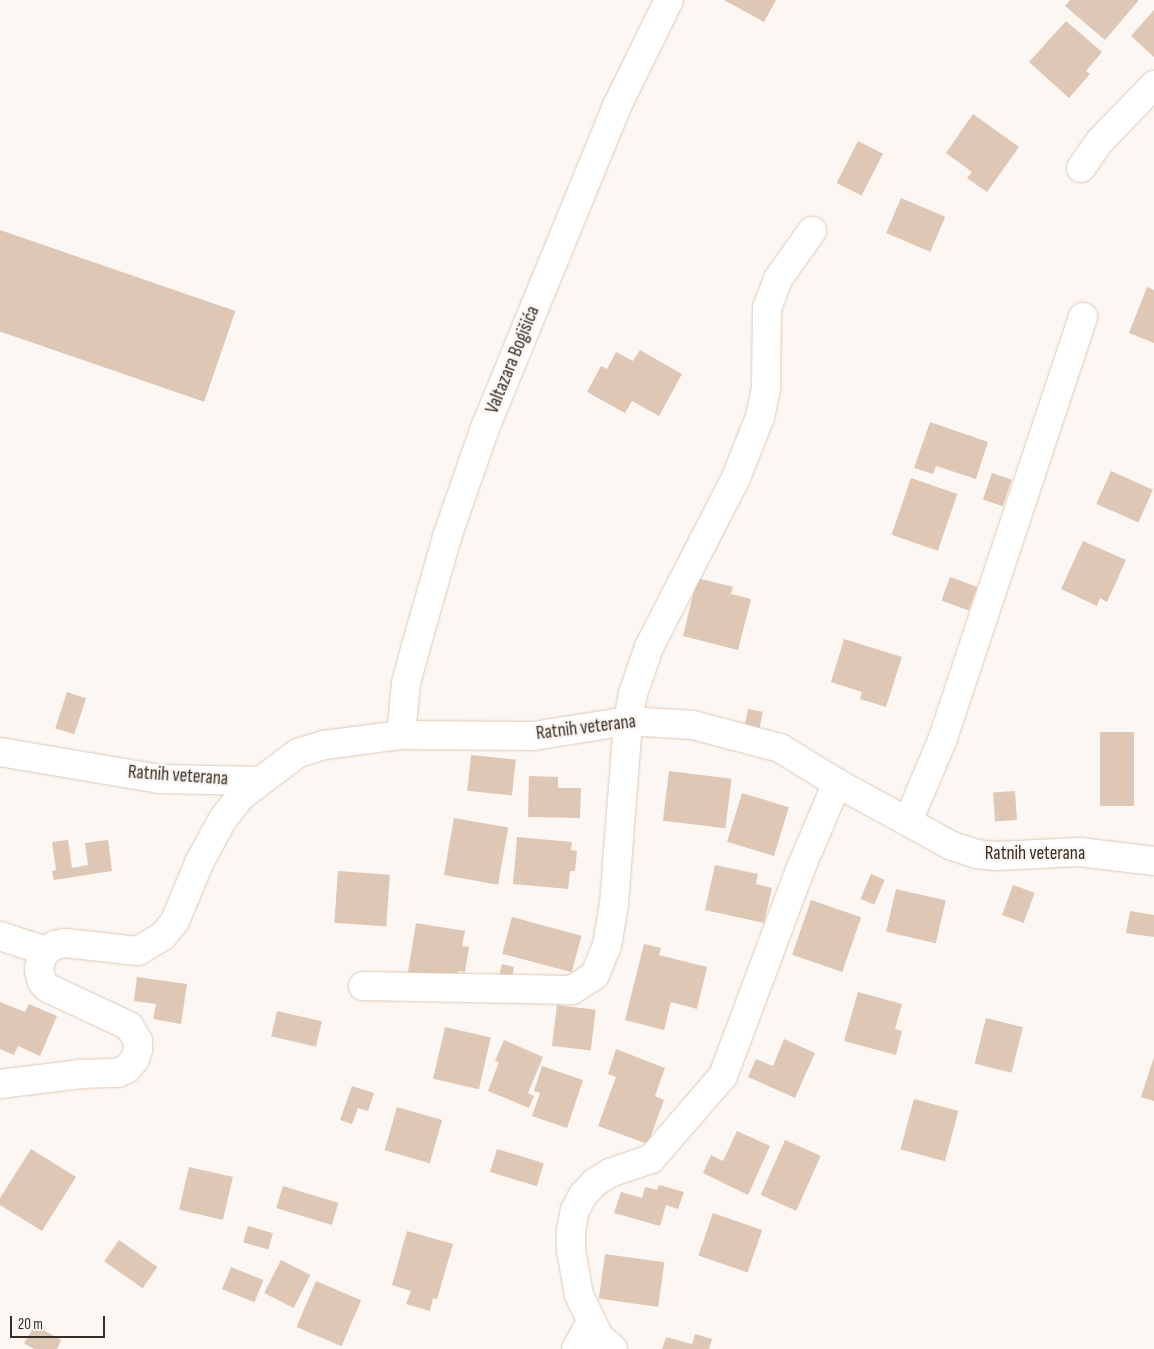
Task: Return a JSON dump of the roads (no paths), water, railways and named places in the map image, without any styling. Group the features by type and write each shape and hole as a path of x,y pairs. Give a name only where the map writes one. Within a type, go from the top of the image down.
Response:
{"street":[{"name":"Valtazara Bogišića","path":"401,735 406,683 416,646 447,537 485,428 617,106 669,0"},
{"path":"1081,168 1100,141 1154,85"},
{"path":"363,986 572,990 595,975 607,946 614,904 628,721 634,694 649,647 735,480 760,417 766,388 766,308 778,279 812,231"},
{"path":"908,820 942,741 1083,317"},
{"name":"Ratnih veterana","path":"0,752 160,779 260,781 298,753 342,742 401,735 533,736 628,721 693,725 780,748 836,783 908,820 952,846 977,854 996,856 1079,852 1154,862"},
{"path":"0,1084 81,1074 118,1073 128,1068 135,1059 138,1041 129,1026 48,988 42,982 39,970 41,960 46,951 55,945 65,943 138,951 163,936 175,921 200,861 223,819 241,796 260,781"},
{"path":"612,1349 599,1337 592,1326 579,1295 573,1272 571,1230 575,1210 583,1196 594,1183 610,1173 651,1159 724,1076 800,870 836,783"},
{"path":"0,936 46,951"},
{"path":"576,1349 586,1331 592,1326"}]}
